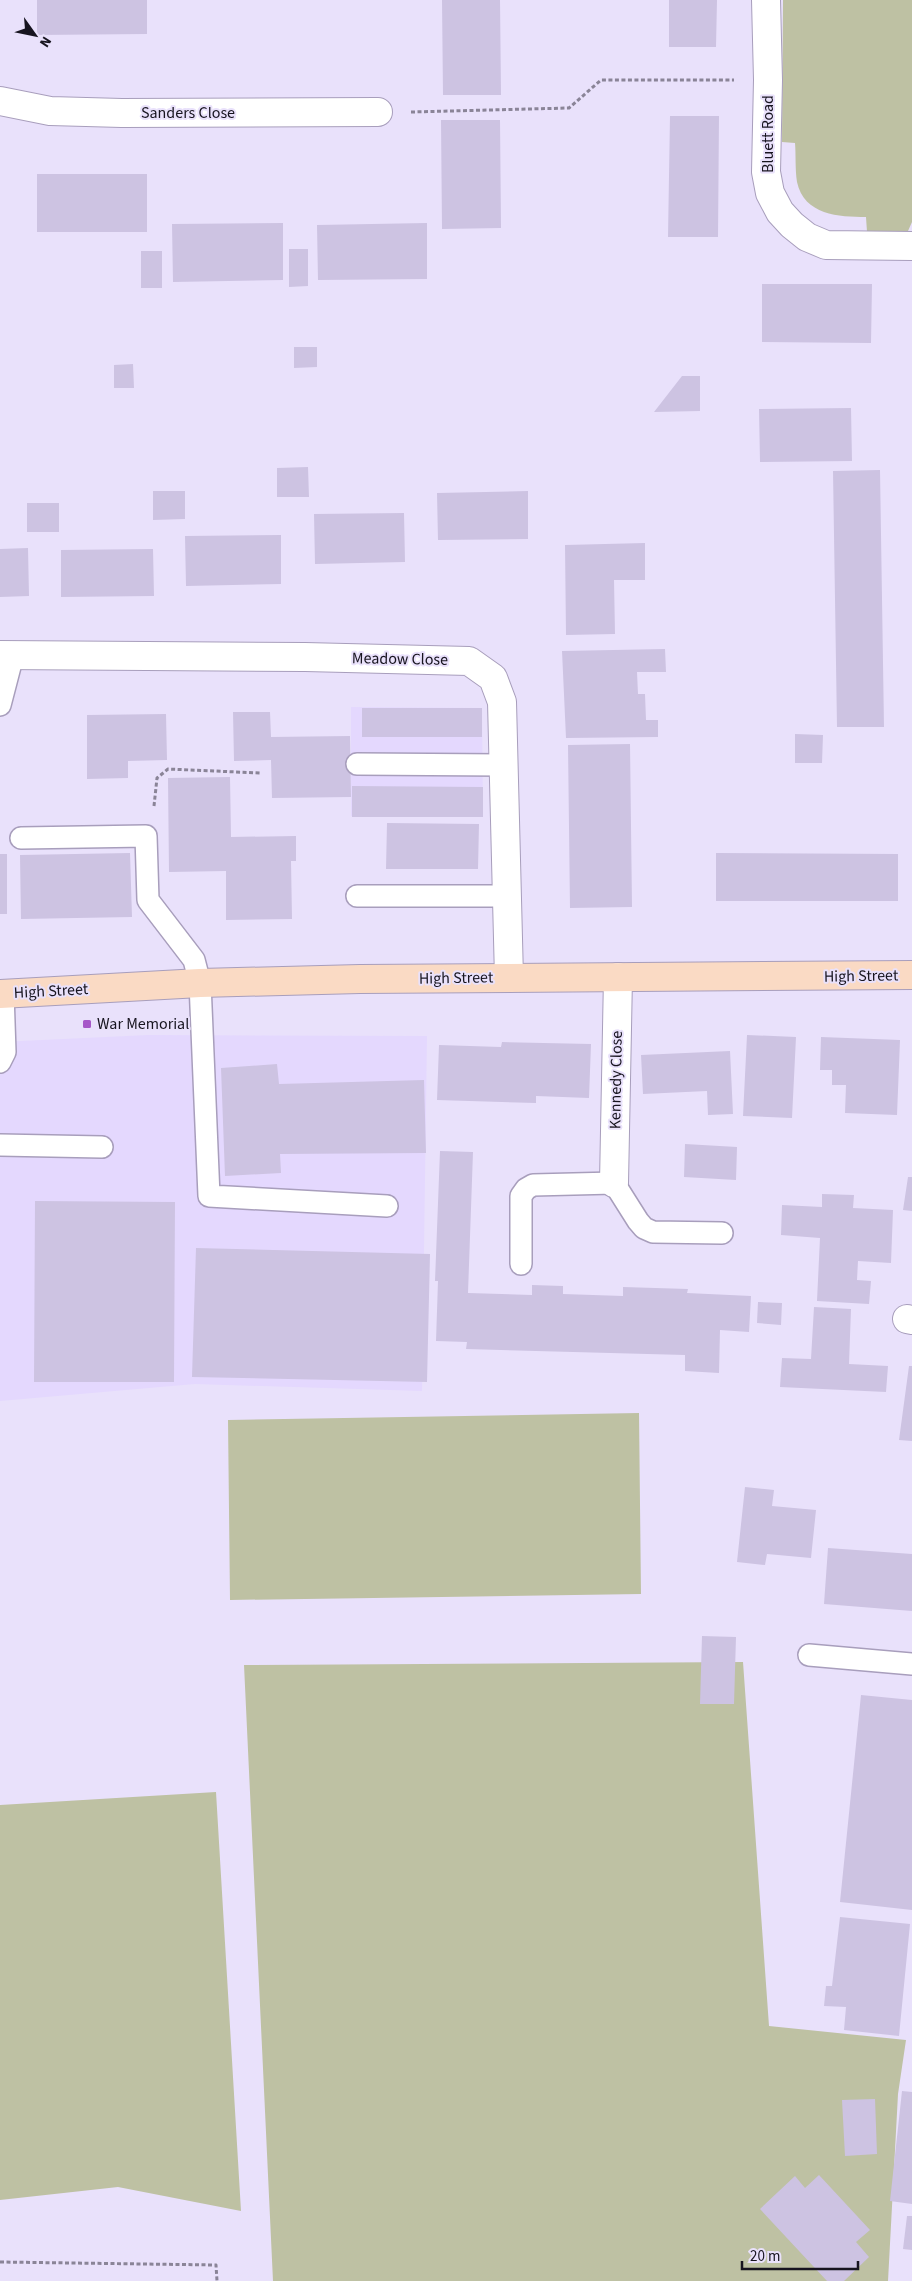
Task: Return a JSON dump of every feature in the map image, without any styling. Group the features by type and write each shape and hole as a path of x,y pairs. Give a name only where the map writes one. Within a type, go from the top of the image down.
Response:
{"street":[{"name":"Bluett Road","path":"766,0 768,80 766,172 770,193 780,212 807,237 826,245 912,246"},
{"name":"Sanders Close","path":"0,101 50,110 86,112 378,112"},
{"name":"Meadow Close","path":"7,655 305,657 469,661 493,678 502,702 509,978"},
{"name":"High Street","path":"2,994 200,983 509,978 912,975"},
{"name":"Kennedy Close","path":"614,1184 618,977"}],"lane":[{"path":"0,705 7,655"},
{"path":"357,764 504,765"},
{"path":"21,838 146,836 148,900 194,960 200,983 209,1196 387,1206"},
{"path":"357,896 507,896"},
{"path":"0,1062 5,1052 2,994"},
{"path":"0,1145 102,1148"},
{"path":"521,1264 521,1196 526,1189 534,1185 614,1184 644,1228 653,1232 722,1233"},
{"path":"809,1655 912,1664"}],"path":[{"path":"378,112 569,108 602,80 768,80"},
{"path":"146,836 155,799 157,778 168,769 260,773"},
{"path":"0,2262 216,2265 217,2281"}],"shaded area":[{"path":"351,707 482,708 483,817 351,816"},
{"path":"148,1035 427,1036 422,1391 195,1384 0,1401 0,1042"}],"green space":[{"path":"783,0 912,0 912,222 908,231 867,232 866,217 834,215 824,212 815,208 801,193 796,177 795,143 782,142"},
{"path":"639,1413 641,1594 230,1600 228,1420"},
{"path":"743,1662 769,2026 906,2040 898,2094 888,2281 273,2281 244,1665"},
{"path":"216,1792 241,2211 118,2187 0,2200 0,1805"}],"building":[{"path":"37,0 147,0 147,34 37,35"},
{"path":"442,0 500,0 501,95 443,95"},
{"path":"669,0 717,0 716,47 669,47"},
{"path":"670,116 719,116 718,237 668,237"},
{"path":"441,120 500,120 501,228 442,229"},
{"path":"37,174 147,174 147,232 37,232"},
{"path":"283,223 283,280 173,282 172,224"},
{"path":"427,223 427,279 318,280 317,225"},
{"path":"289,249 308,249 308,286 289,287"},
{"path":"141,251 162,251 162,288 141,288"},
{"path":"762,284 872,284 871,343 762,342"},
{"path":"294,347 317,347 317,367 294,368"},
{"path":"133,364 134,388 114,388 114,365"},
{"path":"682,376 700,376 700,411 654,412"},
{"path":"851,408 852,461 760,462 759,409"},
{"path":"308,467 309,497 277,497 277,468"},
{"path":"880,470 884,727 837,727 833,471"},
{"path":"153,491 185,491 185,519 153,520"},
{"path":"528,491 528,539 438,540 437,493"},
{"path":"27,503 59,503 59,532 27,532"},
{"path":"404,513 405,562 315,564 314,514"},
{"path":"281,535 281,584 186,586 185,536"},
{"path":"645,543 645,580 614,580 615,634 566,635 565,545"},
{"path":"28,548 29,596 0,597 0,549"},
{"path":"153,549 154,596 61,597 61,550"},
{"path":"665,649 666,672 637,672 638,694 645,694 646,720 658,720 658,737 566,738 562,651"},
{"path":"362,708 482,708 482,737 362,737"},
{"path":"233,712 270,712 271,737 350,736 351,797 272,798 271,760 234,761"},
{"path":"166,714 167,760 128,761 128,778 87,779 87,715"},
{"path":"795,734 823,735 822,763 795,763"},
{"path":"630,744 632,907 570,908 568,745"},
{"path":"230,777 231,837 296,836 296,861 291,861 292,919 226,920 226,871 169,872 168,778"},
{"path":"352,786 483,787 483,817 352,817"},
{"path":"387,823 479,824 478,869 386,869"},
{"path":"130,853 132,917 21,919 20,855"},
{"path":"716,853 898,854 898,901 716,901"},
{"path":"0,854 7,854 7,914 0,914"},
{"path":"747,1035 796,1037 792,1118 743,1116"},
{"path":"821,1037 900,1040 897,1115 845,1113 846,1085 832,1085 832,1070 820,1070"},
{"path":"502,1042 591,1044 589,1098 536,1096 536,1103 437,1100 439,1045 501,1047"},
{"path":"730,1051 733,1114 708,1115 707,1091 643,1094 641,1055"},
{"path":"277,1064 279,1084 424,1080 426,1153 280,1154 281,1173 225,1176 221,1068"},
{"path":"685,1144 737,1147 736,1180 684,1177"},
{"path":"440,1151 473,1152 468,1293 532,1295 532,1285 563,1286 563,1294 623,1296 623,1287 688,1289 687,1293 751,1296 749,1332 720,1330 719,1373 685,1371 685,1355 466,1349 467,1342 436,1341 438,1281 435,1281"},
{"path":"908,1177 912,1177 912,1211 903,1210"},
{"path":"822,1194 854,1195 853,1208 893,1210 891,1263 858,1261 857,1280 871,1281 869,1304 817,1301 820,1238 781,1235 782,1205 822,1207"},
{"path":"35,1201 175,1202 174,1382 34,1382"},
{"path":"196,1248 430,1254 427,1382 192,1377"},
{"path":"758,1302 782,1303 781,1325 757,1323"},
{"path":"814,1307 851,1309 849,1364 888,1366 886,1392 780,1387 782,1358 811,1359"},
{"path":"909,1366 912,1366 912,1441 899,1440"},
{"path":"745,1487 774,1490 772,1506 816,1510 811,1558 767,1554 765,1565 737,1562"},
{"path":"828,1548 912,1554 912,1611 824,1604"},
{"path":"702,1636 736,1637 734,1704 700,1704"},
{"path":"861,1695 912,1700 912,1910 840,1902"},
{"path":"840,1917 910,1924 899,2036 844,2030 846,2007 824,2006 826,1986 832,1986"},
{"path":"902,2091 912,2092 912,2204 890,2201"},
{"path":"875,2099 877,2154 845,2156 842,2100"},
{"path":"819,2175 870,2230 856,2242 869,2257 844,2281 827,2281 760,2209 795,2176 805,2188"},
{"path":"907,2216 912,2216 912,2250 903,2249"}],"place":[{"name":"War Memorial","path":"87,1024"}]}
